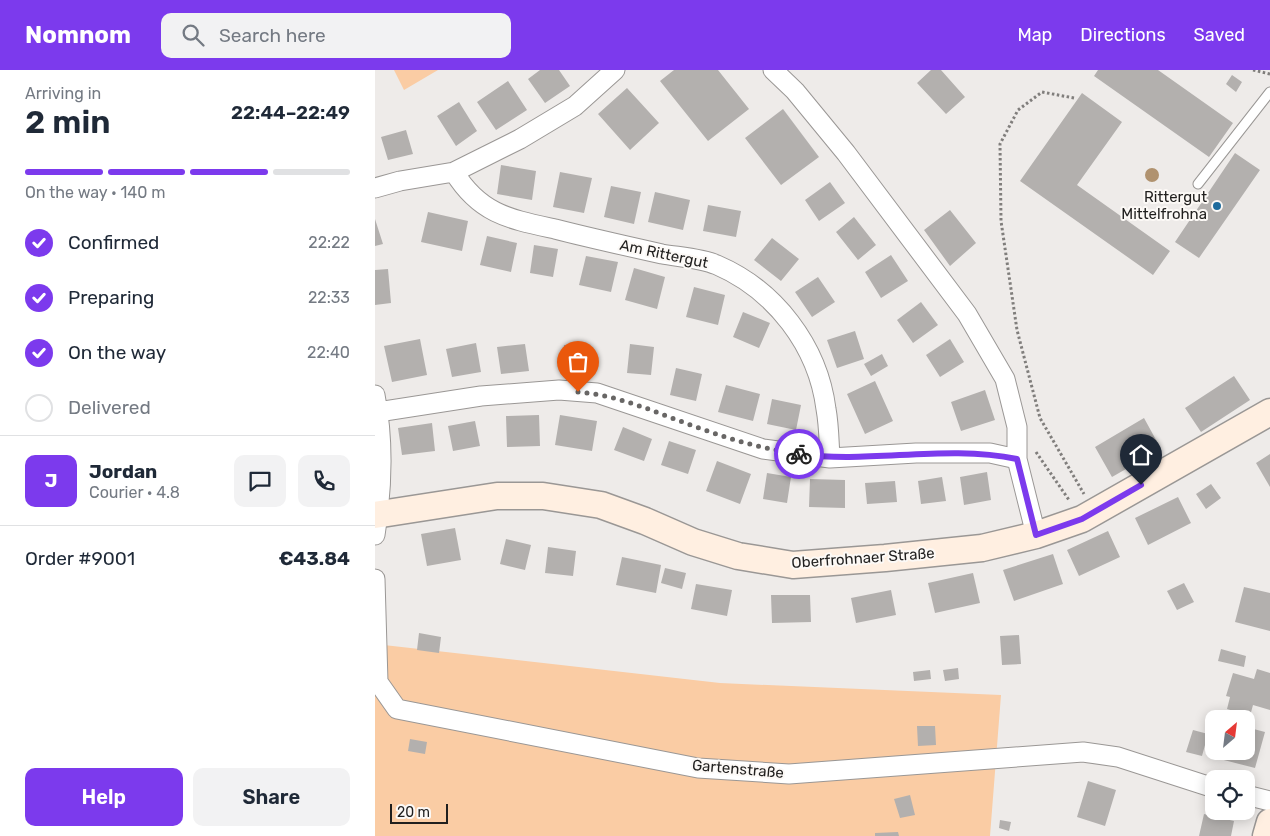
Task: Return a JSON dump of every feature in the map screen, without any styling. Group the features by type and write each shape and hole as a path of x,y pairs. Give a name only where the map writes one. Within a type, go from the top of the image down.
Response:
{"street":[{"path":"375,188 400,181 454,172 520,138 575,106 615,70"},
{"path":"773,70 795,91 846,153 967,314 1005,379 1017,427 1017,459 1036,535"},
{"name":"Am Rittergut","path":"454,172 465,189 487,209 528,223 715,264 756,286 781,312 801,338 815,366 826,408 830,458"},
{"path":"376,521 381,437 377,404 559,390 597,393 763,449 830,458 916,452 990,453 1017,459"},
{"name":"Oberfrohnaer Straße","path":"376,521 497,496 543,496 601,505 645,521 693,542 738,556 793,565 982,548 1036,535 1088,516 1270,412"},
{"name":"Gartenstraße","path":"375,579 378,682 397,709 698,768 789,774 1083,752 1118,757 1205,785"},
{"path":"1255,797 1270,801"},
{"path":"1266,836 1270,822"}],"lane":[{"path":"1198,184 1270,92"}],"path":[{"path":"1253,70 1270,74"},
{"path":"1074,98 1042,92 1018,110 1000,144 1001,221 1017,330 1040,418 1088,516"},
{"path":"1017,427 1088,516"}],"shaded area":[{"path":"394,70 438,70 404,90"},
{"path":"375,644 720,683 1001,695 990,836 375,836"}],"building":[{"path":"540,70 559,70 570,86 545,103 528,79"},
{"path":"674,70 718,70 749,109 708,141 660,81"},
{"path":"931,70 941,70 965,97 946,114 917,83"},
{"path":"1098,70 1158,70 1233,123 1209,157 1094,76"},
{"path":"1232,75 1242,82 1236,92 1226,84"},
{"path":"508,81 527,110 496,130 477,102"},
{"path":"627,88 659,123 630,150 598,114"},
{"path":"1082,93 1122,122 1077,185 1170,251 1153,275 1020,181"},
{"path":"459,102 477,131 456,146 437,116"},
{"path":"783,109 819,157 781,185 745,138"},
{"path":"406,130 413,154 388,160 381,137"},
{"name":"Rittergut Mittelfrohna","path":"1235,153 1260,170 1199,258 1175,242"},
{"path":"501,165 536,171 532,200 497,194"},
{"path":"560,172 592,178 584,213 553,207"},
{"path":"830,182 845,203 819,221 805,200"},
{"path":"611,186 641,192 634,224 604,217"},
{"path":"655,192 690,200 683,230 648,222"},
{"path":"708,205 741,211 736,237 703,231"},
{"path":"950,210 976,243 950,266 924,230"},
{"path":"428,212 468,221 462,251 421,242"},
{"path":"854,217 876,245 858,260 836,232"},
{"path":"375,219 383,244 375,246"},
{"path":"487,236 517,243 511,272 480,265"},
{"path":"772,238 799,259 781,281 754,260"},
{"path":"534,245 558,249 553,277 530,273"},
{"path":"891,255 908,281 881,298 865,272"},
{"path":"586,256 618,262 611,292 579,285"},
{"path":"634,268 665,277 657,309 625,300"},
{"path":"388,269 391,303 375,305 375,270"},
{"path":"818,277 835,302 812,317 795,292"},
{"path":"694,287 725,295 718,325 686,317"},
{"path":"921,302 938,325 913,343 897,320"},
{"path":"743,312 770,323 759,348 733,337"},
{"path":"855,331 864,359 837,368 827,340"},
{"path":"420,339 427,375 392,382 384,346"},
{"path":"950,339 964,362 940,377 926,355"},
{"path":"476,343 481,372 452,377 446,349"},
{"path":"525,344 529,371 501,374 497,347"},
{"path":"630,344 654,347 651,375 627,373"},
{"path":"564,345 590,347 588,372 562,370"},
{"path":"882,354 888,366 871,376 864,364"},
{"path":"676,368 702,374 696,401 670,395"},
{"path":"1234,376 1250,400 1201,432 1185,408"},
{"path":"875,381 893,421 865,434 847,394"},
{"path":"726,385 760,394 753,421 718,412"},
{"path":"985,390 995,420 961,431 951,402"},
{"path":"772,399 801,405 796,430 767,424"},
{"path":"539,415 540,446 507,447 506,416"},
{"path":"560,415 597,421 592,451 555,445"},
{"path":"1144,418 1161,449 1112,477 1095,447"},
{"path":"475,421 480,446 453,451 448,426"},
{"path":"432,423 435,451 402,455 398,428"},
{"path":"623,427 652,439 644,461 614,450"},
{"path":"669,441 696,450 688,474 661,465"},
{"path":"1270,454 1270,487 1256,463"},
{"path":"717,461 751,474 740,504 706,491"},
{"path":"987,472 991,500 964,505 960,477"},
{"path":"767,473 791,477 787,503 763,499"},
{"path":"942,477 946,501 921,504 918,481"},
{"path":"810,479 845,480 845,508 809,507"},
{"path":"895,481 897,502 867,504 865,483"},
{"path":"1211,484 1221,498 1206,509 1196,494"},
{"path":"1178,497 1191,523 1148,545 1135,518"},
{"path":"455,528 461,560 427,566 421,534"},
{"path":"1108,531 1120,557 1079,576 1067,550"},
{"path":"506,539 531,545 525,570 500,564"},
{"path":"548,547 576,551 573,576 545,573"},
{"path":"1053,554 1063,584 1014,601 1003,570"},
{"path":"622,557 661,565 656,593 616,585"},
{"path":"665,568 686,573 682,589 661,583"},
{"path":"973,573 980,603 935,613 928,583"},
{"path":"1184,583 1194,602 1177,610 1167,591"},
{"path":"696,584 732,590 727,616 691,609"},
{"path":"1244,587 1270,593 1270,631 1235,622"},
{"path":"891,590 896,615 856,623 851,598"},
{"path":"771,595 810,595 811,622 772,623"},
{"path":"419,633 441,637 439,653 417,650"},
{"path":"1019,635 1021,664 1002,665 1000,636"},
{"path":"1221,649 1246,656 1244,667 1218,661"},
{"path":"958,668 959,679 945,681 943,670"},
{"path":"1257,669 1270,673 1270,710 1253,705 1252,710 1227,709 1230,697 1226,696 1233,673 1254,679"},
{"path":"930,670 931,679 914,681 913,672"},
{"path":"917,726 935,726 936,745 918,746"},
{"path":"1255,729 1265,732 1255,768 1224,760 1255,760"},
{"path":"1193,730 1205,733 1205,745 1202,756 1186,752"},
{"path":"410,739 427,742 425,754 408,751"},
{"path":"1088,781 1116,790 1105,826 1077,817"},
{"path":"910,795 915,815 900,818 894,799"},
{"path":"1204,814 1205,820 1234,821 1231,836 1199,836"},
{"path":"1000,820 1011,822 1009,831 999,828"},
{"path":"898,832 899,836 875,836 875,833"}],"way so far":[{"path":"578,392 597,393 638,405 701,429 763,449 799,454"}],"place":[{"name":"Rittergut Mittelfrohna","path":"1217,206"}],"route":[{"path":"799,454 830,458 916,452 990,453 1017,459 1036,535 1082,519 1141,485"}]}
